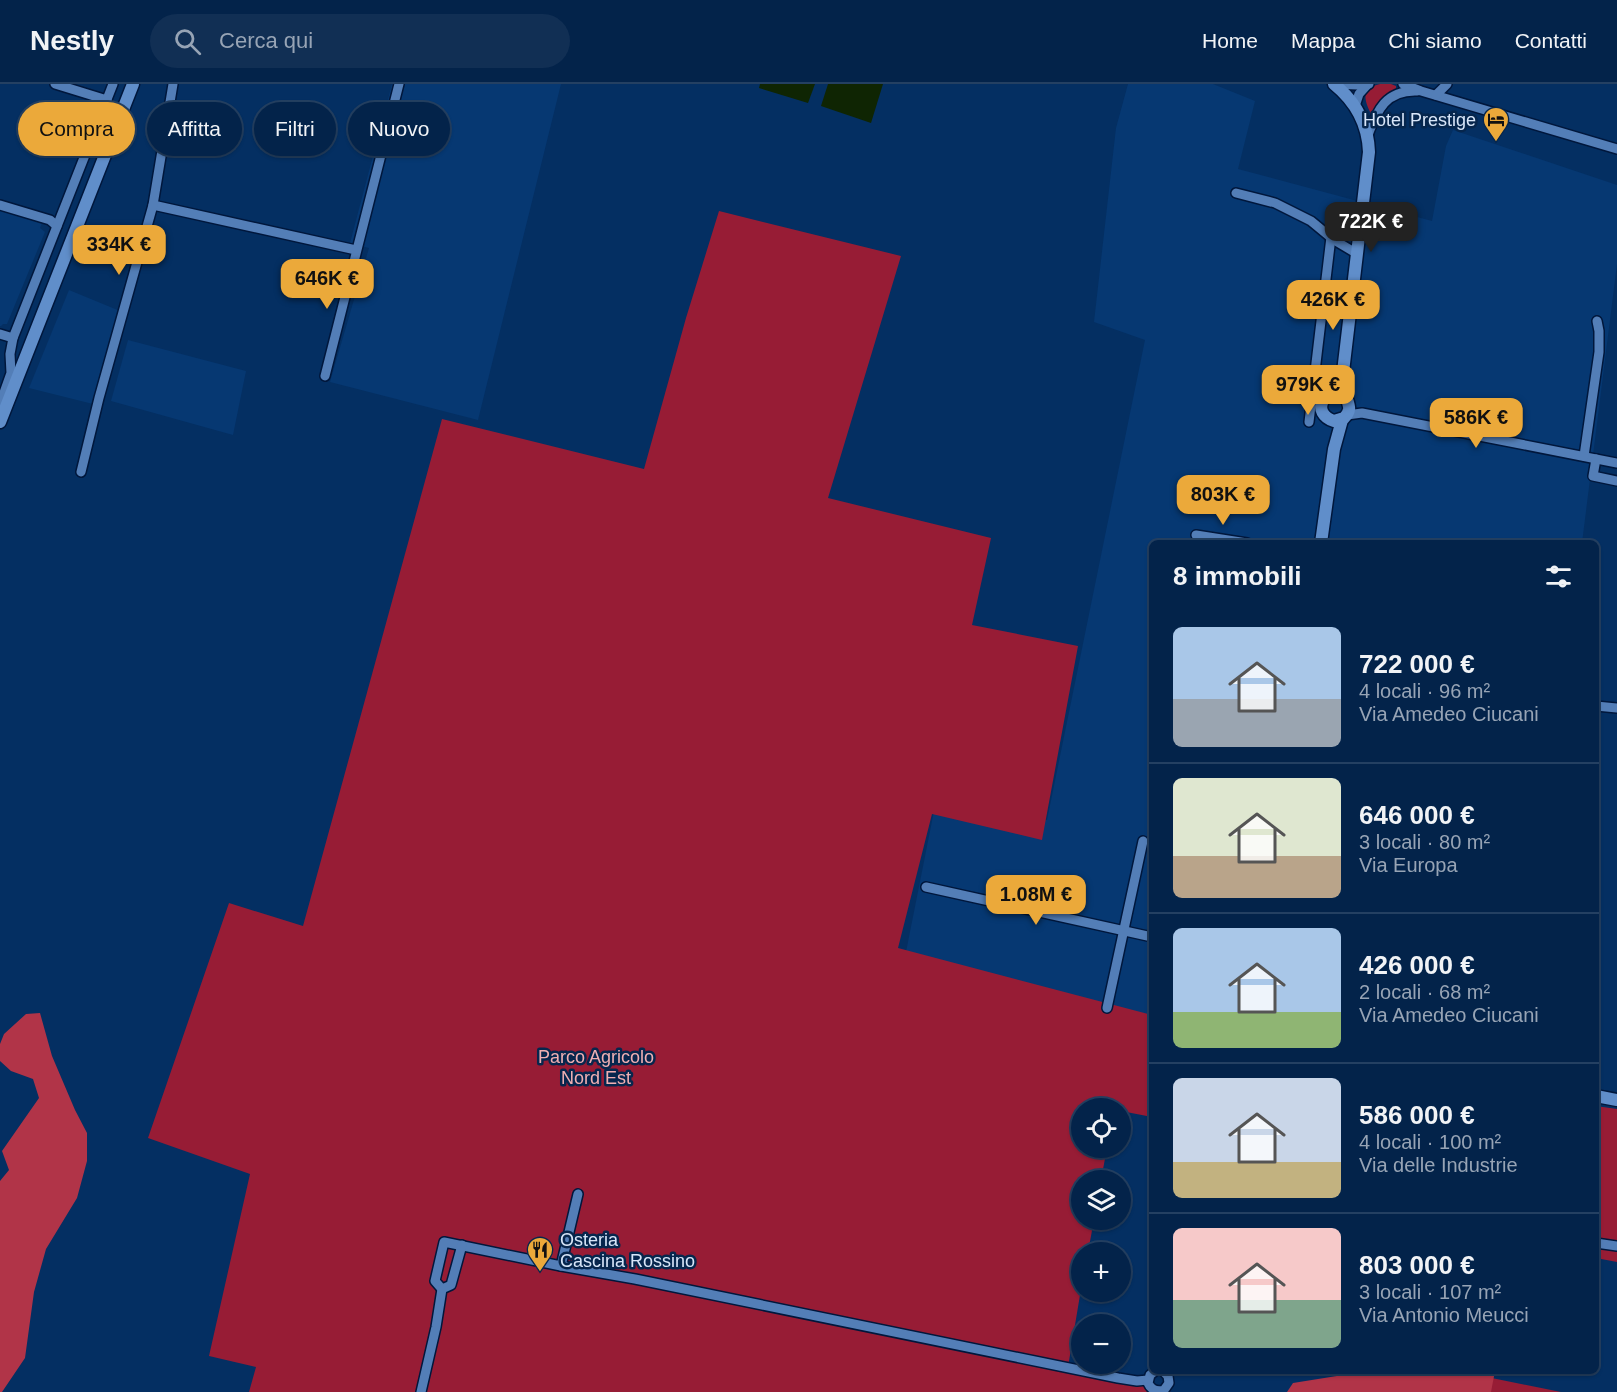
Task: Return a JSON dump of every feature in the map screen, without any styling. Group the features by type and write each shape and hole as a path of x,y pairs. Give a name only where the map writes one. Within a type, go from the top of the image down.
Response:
{"main road":[{"path":"0,422 133,84"},
{"path":"1321,540 1334,449 1346,409 1343,372 1369,160 1368,135 1362,117 1344,92 1334,84"},
{"path":"1334,449 1322,405 1343,372"},
{"path":"1331,394 1340,394 1346,409"},
{"path":"1327,418 1334,421 1346,409"},
{"path":"1599,1097 1617,1100"}],"street":[{"path":"55,84 107,100"},
{"path":"0,404 11,373 10,354 13,338 113,84"},
{"path":"81,472 153,205 173,84"},
{"path":"325,376 399,84"},
{"path":"1334,84 1368,84"},
{"path":"1355,105 1360,91 1368,84"},
{"path":"1403,84 1617,149"},
{"path":"1436,95 1447,84"},
{"path":"1449,99 1452,84"},
{"path":"1368,135 1375,116 1393,95 1420,91"},
{"path":"1236,193 1275,203 1311,221 1356,253"},
{"path":"0,205 50,220 57,226"},
{"path":"153,205 357,250"},
{"path":"1309,422 1331,237"},
{"path":"1584,456 1599,352 1597,321"},
{"path":"0,334 13,338"},
{"path":"1346,409 1617,463"},
{"path":"1596,459 1593,476 1617,481"},
{"path":"1196,535 1228,540"},
{"path":"1599,706 1617,708"},
{"path":"1107,1008 1143,841"},
{"path":"926,888 1149,936"},
{"path":"561,1266 578,1194"},
{"path":"442,1289 435,1281 444,1242 1118,1378 1148,1380"},
{"path":"1599,1243 1617,1246"},
{"path":"442,1289 451,1285 462,1245"},
{"path":"421,1392 442,1289"},
{"path":"1150,1374 1149,1386 1159,1392 1164,1390 1169,1383 1166,1374"}],"shaded area":[{"path":"392,84 561,84 478,420 330,382 369,248 350,243 373,156 450,156 450,102 387,102"},
{"path":"760,84 815,84 808,103 759,88"},
{"path":"828,84 883,84 871,123 821,106"},
{"path":"1128,84 1213,84 1255,101 1238,169 1432,221 1446,146 1453,130 1617,185 1617,264 1582,540 1149,540 1149,1022 902,972 937,796 1047,820 1145,340 1094,322 1116,128"},
{"path":"0,210 42,223 40,228 45,232 7,324 1,326 0,326"},
{"path":"69,290 120,311 93,404 29,388"},
{"path":"128,340 246,371 233,435 111,401"},
{"path":"40,1013 52,1056 87,1133 87,1161 77,1198 46,1249 34,1292 25,1358 0,1392 0,1181 9,1170 2,1151 39,1098 33,1079 11,1071 0,1061 0,1044 4,1034 26,1014"},
{"path":"1349,1374 1494,1374 1491,1392 1287,1392 1293,1383"}],"green space":[{"path":"1380,84 1391,84 1396,86 1396,89 1372,116 1366,101 1366,92"},
{"name":"Parco Agricolo Nord Est","path":"719,211 901,256 828,498 991,538 972,625 1078,646 1042,840 932,814 898,948 1149,1014 1149,1116 1131,1113 1131,1098 1071,1098 1071,1158 1105,1158 1103,1170 1071,1170 1071,1230 1092,1230 1090,1242 1071,1242 1071,1302 1079,1302 1077,1314 1071,1314 1071,1349 1068,1367 1071,1368 1071,1374 1097,1374 1171,1392 249,1392 256,1367 209,1356 250,1174 148,1138 229,903 303,926 442,419 644,469 686,318"},
{"path":"1599,1106 1617,1109 1617,1262 1599,1259"},
{"path":"1482,1376 1561,1392 1480,1392"}],"place":[{"name":"Hotel Prestige","path":"1496,143"},
{"name":"Osteria Cascina Rossino","path":"540,1273"}]}
